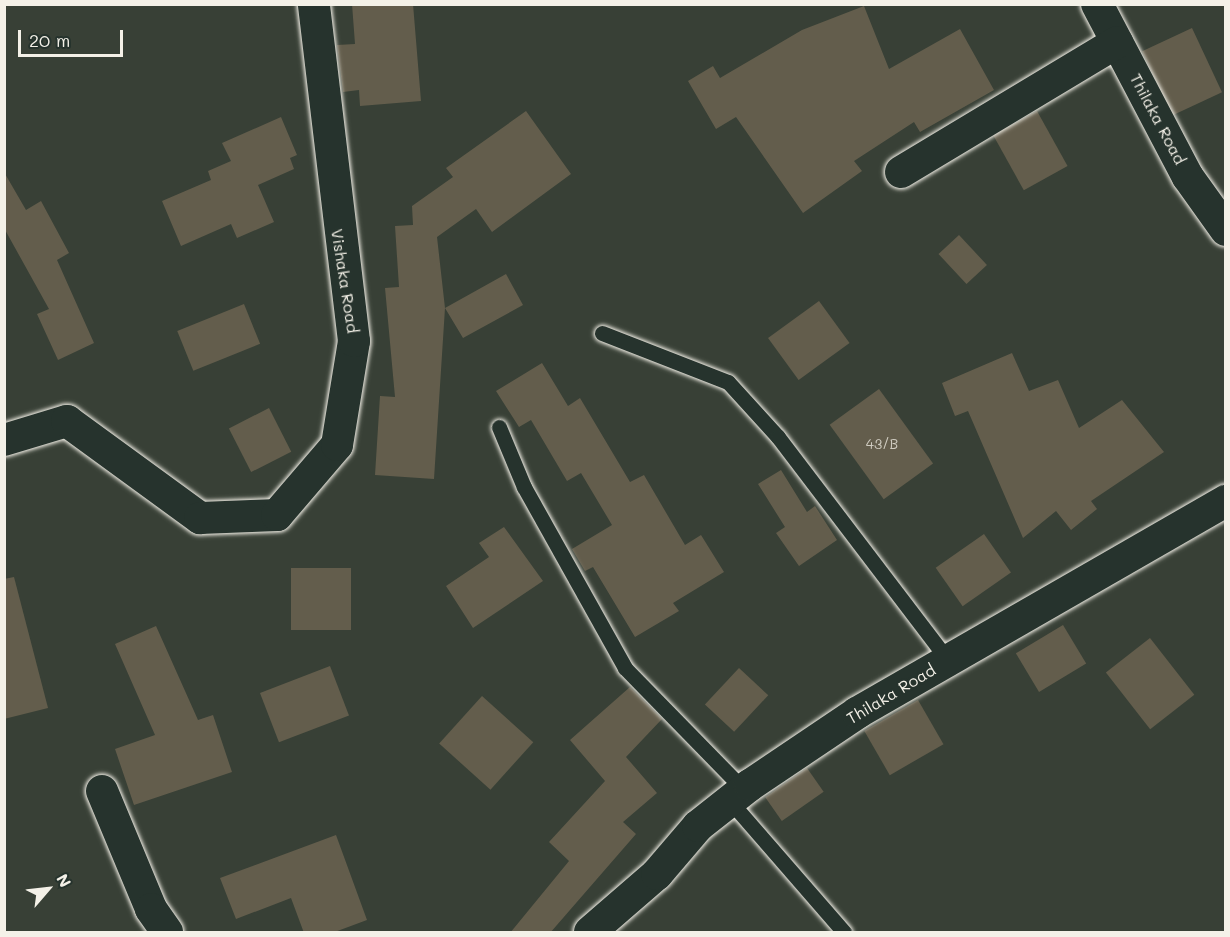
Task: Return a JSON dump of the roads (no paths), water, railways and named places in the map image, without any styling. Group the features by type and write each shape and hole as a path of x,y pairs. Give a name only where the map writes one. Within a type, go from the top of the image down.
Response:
{"street":[{"name":"Vishaka Road","path":"4,440 67,421 200,518 277,515 337,445 354,340 314,4"},
{"name":"Thilaka Road","path":"1097,4 1188,177 1226,230"},
{"path":"901,172 1116,42"},
{"name":"Thilaka Road","path":"590,933 737,796 856,713 1226,501"},
{"path":"102,791 151,909 167,933"}],"lane":[{"path":"602,333 728,382 778,436 948,660"},
{"path":"500,427 524,487 626,668 737,796 844,933"}]}
